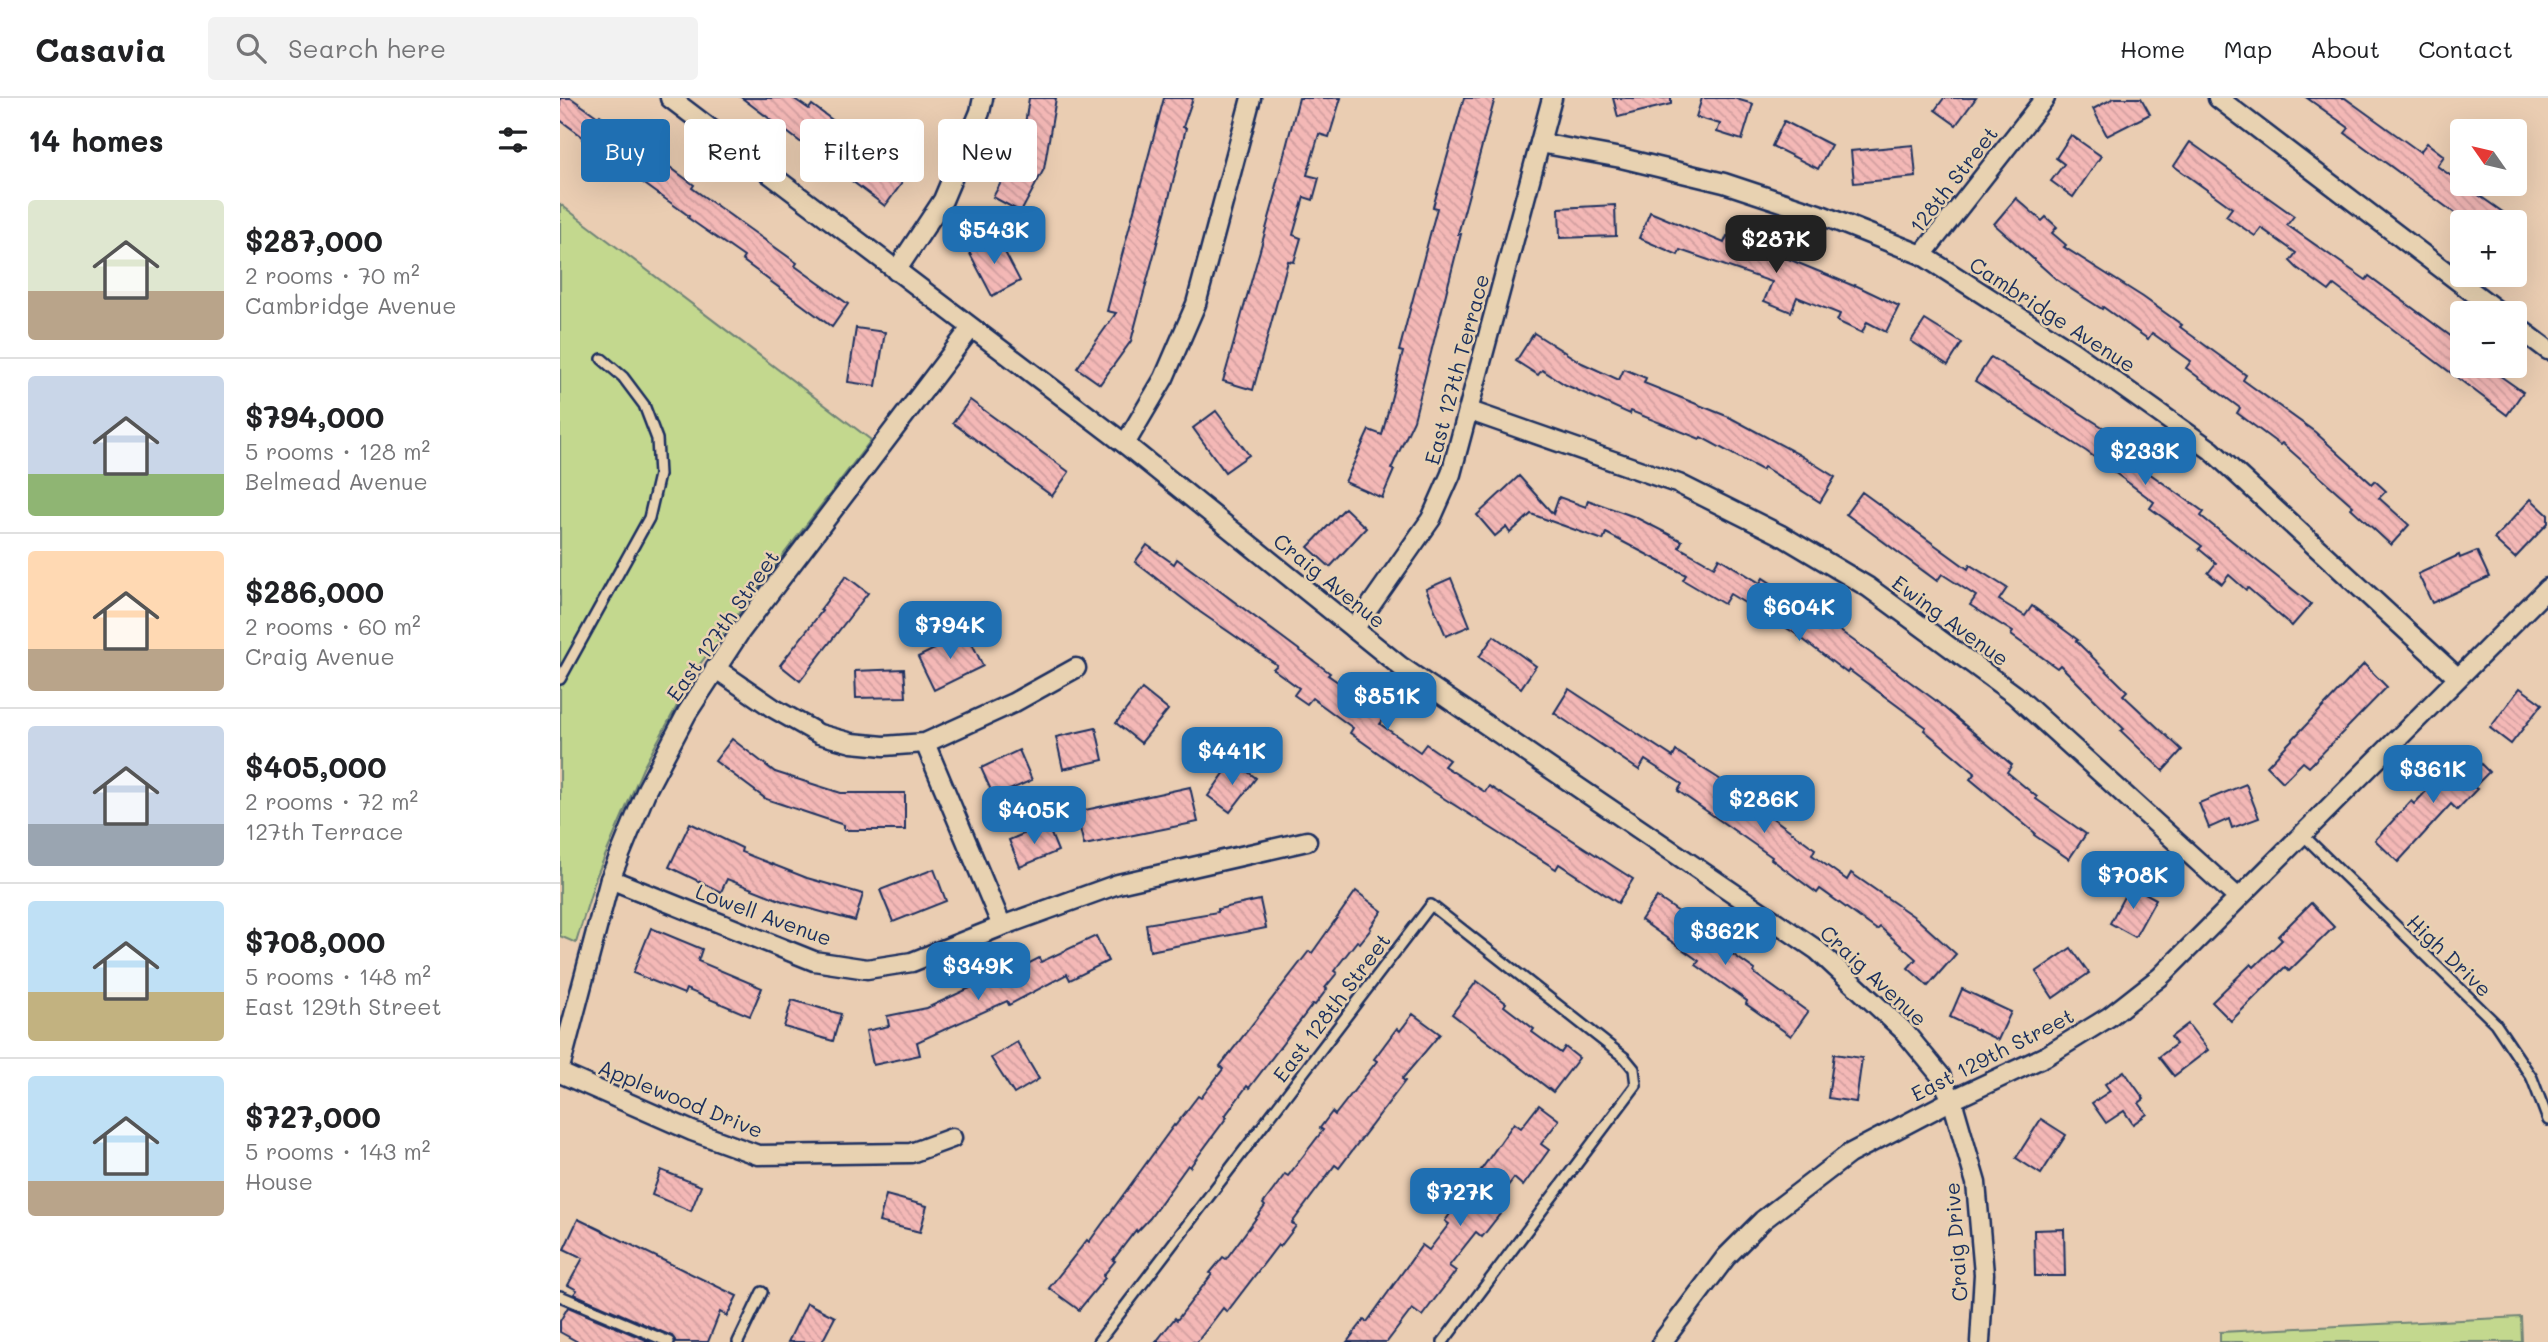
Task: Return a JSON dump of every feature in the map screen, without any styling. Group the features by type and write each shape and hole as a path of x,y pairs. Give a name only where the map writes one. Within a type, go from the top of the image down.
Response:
{"street":[{"name":"Craig Avenue","path":"670,98 1125,444 1400,666 1817,950 1903,1030 1940,1075 1952,1100"},
{"path":"896,271 943,200 980,112 983,98"},
{"path":"1125,444 1164,378 1196,303 1251,98"},
{"name":"East 127th Terrace","path":"1354,629 1431,519 1451,474 1552,98"},
{"name":"128th Street","path":"1922,255 2045,98"},
{"path":"2218,98 2484,301"},
{"name":"Cambridge Avenue","path":"1540,143 1622,158 1724,183 1824,216 1922,255 2073,351 2211,450 2457,677"},
{"name":"East 127th Street","path":"560,1071 610,879 647,789 687,713 715,668 971,328"},
{"path":"2527,334 2548,350"},
{"name":"Ewing Avenue","path":"1470,411 1679,484 1779,534 1868,587 2015,695 2238,898"},
{"name":"East 129th Street","path":"1662,1342 1726,1257 1763,1220 1849,1154 1952,1100 2046,1056 2109,1017 2160,977 2548,588"},
{"path":"715,668 773,708 818,734 852,743 884,746 925,743 1013,703 1076,668"},
{"path":"925,743 1002,926"},
{"name":"Lowell Avenue","path":"610,879 814,961 867,969 912,962 1118,884 1307,841"},
{"name":"Applewood Drive","path":"560,1071 692,1131 758,1155 911,1153 952,1138"},
{"name":"Craig Drive","path":"1952,1100 1976,1183 1984,1274 1980,1342"}],"lane":[{"path":"560,679 649,518 659,475 657,439 644,405 623,377 602,359"},
{"name":"High Drive","path":"2302,834 2495,1023 2532,1078 2548,1120"},
{"name":"East 128th Street","path":"1098,1342 1431,905 1625,1058 1634,1069 1636,1085 1443,1342"},
{"path":"738,1342 762,1292"},
{"path":"560,1296 669,1342"}],"green space":[{"path":"560,204 871,440 700,664 643,768 596,877 576,943 560,936"},
{"path":"2521,1317 2522,1342 2220,1342 2220,1332"}],"building":[{"path":"560,98 571,98 598,117 600,115 605,119 581,119 581,136 560,120"},
{"path":"742,98 793,98 809,109 812,105 831,119 800,119 800,142 786,131 786,119 770,119"},
{"path":"1029,98 1056,98 1044,169 1021,212 993,197 1001,182 1037,182 1037,119 1026,119"},
{"path":"1164,98 1193,98 1183,127 1186,128 1169,198 1131,341 1100,384 1077,368 1116,313 1107,311"},
{"path":"1299,98 1341,98 1329,137 1319,134 1307,175 1319,178 1313,200 1304,197 1293,235 1301,238 1294,262 1288,261 1253,390 1223,381 1277,190 1275,189"},
{"path":"1464,98 1495,98 1458,234 1461,234 1414,420 1391,469 1394,470 1382,498 1345,482 1369,430 1382,435 1403,352 1399,351 1437,208 1433,207"},
{"path":"1613,98 1671,98 1671,104 1618,117"},
{"path":"1702,98 1733,98 1753,104 1742,140 1717,132 1720,124 1696,117"},
{"path":"1944,98 1976,98 1956,125 1935,110"},
{"path":"2114,98 2141,98 2150,114 2107,136 2093,109"},
{"path":"2307,98 2345,98 2420,152 2427,143 2444,156 2437,166 2450,175 2450,196 2480,196 2500,210 2451,210 2345,133 2349,128"},
{"path":"1784,121 1831,145 1818,169 1772,146"},
{"path":"2071,135 2101,156 2073,197 2051,181 2064,164 2056,158"},
{"path":"2190,142 2294,216 2287,225 2366,280 2369,276 2450,336 2450,372 2334,285 2329,291 2297,268 2290,261 2296,253 2261,228 2255,236 2226,216 2232,208 2174,166"},
{"path":"1913,145 1916,177 1854,183 1851,151"},
{"path":"670,167 684,178 684,182 690,182 694,185 692,188 797,263 795,266 848,304 832,327 742,260 744,257 688,218 689,216 642,182 670,182"},
{"path":"853,182 902,183 885,206"},
{"path":"2016,198 2042,221 2046,217 2057,227 2052,233 2066,245 2064,247 2182,325 2180,327 2246,375 2243,380 2315,432 2372,484 2375,481 2386,491 2379,498 2409,525 2391,545 2351,508 2353,506 2282,443 2280,445 2237,413 2240,408 2186,368 2191,361 2152,333 2148,339 2103,307 2102,309 2057,280 1994,224"},
{"path":"1615,205 1616,236 1560,238 1559,208"},
{"path":"1650,212 1724,243 1727,236 1762,248 1855,285 1899,306 1886,332 1867,322 1862,333 1837,321 1840,314 1797,297 1791,312 1764,301 1772,282 1680,250 1678,255 1639,238"},
{"path":"996,235 1020,281 992,296 968,250"},
{"path":"1925,320 1962,343 1948,365 1911,341"},
{"path":"856,328 885,332 876,386 848,382"},
{"path":"1534,333 1582,363 1619,380 1624,369 1646,378 1644,383 1729,417 1835,477 1820,502 1764,467 1762,470 1701,437 1700,439 1631,411 1630,414 1566,385 1542,370 1538,375 1516,361"},
{"path":"1991,357 2112,433 2155,465 2149,473 2204,512 2201,516 2311,604 2292,626 2229,575 2222,584 2208,573 2216,563 2199,549 2202,546 2150,508 2154,502 2086,451 1975,381"},
{"path":"2458,378 2503,378 2523,392 2507,415"},
{"path":"970,400 1069,472 1052,496 953,423"},
{"path":"1216,411 1249,455 1225,472 1193,428"},
{"path":"1519,476 1553,514 1559,497 1586,507 1588,500 1635,517 1682,541 1679,547 1714,567 1719,558 1760,583 1763,578 1935,700 2012,765 2007,772 2037,797 2036,799 2086,834 2069,859 2034,835 2035,833 1970,779 1975,773 1924,730 1926,727 1793,632 1730,594 1724,604 1683,580 1686,575 1606,533 1603,540 1531,514 1510,533 1506,527 1495,536 1477,515"},
{"path":"1862,492 1968,569 1970,565 2007,588 1999,600 2025,616 2032,606 2078,640 2076,641 2127,691 2123,695 2182,750 2163,771 2121,731 2124,729 2060,665 2057,668 2011,635 2013,632 1970,605 1976,596 1942,574 1937,581 1846,514"},
{"path":"2531,499 2548,515 2548,523 2515,558 2494,539"},
{"path":"1345,508 1366,528 1330,567 1308,547"},
{"path":"1147,545 1174,564 1177,559 1330,673 1328,675 1386,716 1380,724 1420,752 1426,744 1449,760 1444,766 1485,792 1489,786 1633,879 1618,903 1559,864 1556,869 1429,789 1350,733 1353,728 1312,698 1307,704 1294,695 1299,688 1273,669 1277,665 1200,612 1135,562"},
{"path":"2477,551 2489,577 2432,603 2418,574 2459,555 2460,558"},
{"path":"846,576 868,593 800,681 780,665"},
{"path":"1451,578 1470,626 1446,636 1426,589"},
{"path":"967,633 983,666 934,690 918,657"},
{"path":"1494,636 1536,666 1521,688 1479,657"},
{"path":"2364,664 2387,687 2309,767 2303,762 2283,782 2267,766"},
{"path":"904,669 906,697 856,698 855,671"},
{"path":"2520,688 2542,704 2511,744 2490,728"},
{"path":"1142,689 1168,710 1141,743 1116,723"},
{"path":"1569,689 1673,757 1676,751 1718,778 1815,849 1812,855 1847,880 1851,873 1916,918 1956,954 1928,986 1908,968 1916,959 1880,927 1877,930 1820,889 1817,893 1771,859 1772,857 1678,791 1682,784 1645,760 1639,770 1554,713"},
{"path":"1096,728 1103,760 1063,769 1056,737"},
{"path":"732,739 775,772 841,793 905,793 905,830 844,830 844,825 766,799 715,761"},
{"path":"2466,749 2489,772 2457,810 2451,804 2398,862 2375,840 2411,801 2414,804"},
{"path":"1019,750 1032,780 994,797 981,768"},
{"path":"1233,761 1256,778 1230,812 1208,796"},
{"path":"2246,784 2259,818 2232,828 2229,819 2209,828 2199,803"},
{"path":"1190,787 1198,822 1084,845 1076,812"},
{"path":"690,823 742,848 741,852 807,878 863,894 855,921 785,902 727,879 721,892 669,867"},
{"path":"1047,824 1058,851 1020,867 1009,840"},
{"path":"934,869 946,901 893,922 880,890"},
{"path":"2130,885 2156,899 2135,937 2110,923"},
{"path":"1356,891 1382,911 1371,929 1360,943 1357,941 1334,971 1337,973 1315,1005 1313,1004 1249,1088 1247,1086 1190,1167 1188,1165 1150,1218 1137,1232 1136,1230 1113,1260 1115,1261 1103,1276 1105,1278 1079,1310 1049,1288 1087,1240 1089,1242 1174,1125 1198,1096 1201,1098 1223,1069 1220,1066 1309,951 1312,953"},
{"path":"1657,897 1692,921 1690,924 1808,1012 1791,1036 1696,965 1699,961 1641,920"},
{"path":"1260,900 1266,928 1150,951 1146,924 1218,912 1218,909"},
{"path":"2311,903 2334,927 2289,971 2285,967 2231,1021 2212,1002 2251,964 2254,967 2282,940 2278,936"},
{"path":"651,928 702,949 698,961 762,988 750,1016 686,989 684,994 633,973"},
{"path":"1096,936 1108,961 1070,980 1067,974 1009,1005 1007,1001 917,1042 920,1055 873,1065 866,1031 889,1026 887,1016 927,1008 974,986 976,991 1039,958 1041,962"},
{"path":"2071,948 2089,973 2053,998 2036,972"},
{"path":"1477,981 1506,1003 1504,1006 1534,1029 1532,1032 1561,1053 1565,1047 1579,1058 1553,1092 1452,1014"},
{"path":"1962,989 2011,1012 1998,1040 1950,1017"},
{"path":"792,1000 841,1014 833,1041 784,1027"},
{"path":"1413,1014 1440,1034 1402,1079 1405,1081 1339,1168 1335,1165 1292,1223 1296,1226 1280,1247 1278,1245 1227,1312 1223,1308 1197,1342 1156,1342 1175,1318 1177,1320 1223,1257 1226,1259 1285,1174 1288,1176 1323,1130 1320,1128 1332,1112 1335,1115 1377,1061 1374,1059 1397,1028 1400,1031"},
{"path":"2188,1024 2208,1050 2174,1076 2159,1057 2176,1044 2171,1037"},
{"path":"1017,1042 1039,1079 1014,1094 991,1058"},
{"path":"1834,1054 1862,1058 1856,1102 1828,1098"},
{"path":"2124,1071 2144,1099 2139,1103 2147,1114 2133,1124 2124,1111 2106,1123 2092,1103 2110,1091 2105,1084"},
{"path":"1539,1105 1559,1120 1541,1144 1549,1150 1523,1186 1514,1178 1491,1208 1500,1214 1482,1237 1476,1232 1449,1266 1456,1271 1422,1316 1412,1309 1387,1342 1347,1342 1364,1320 1367,1322 1422,1245 1429,1250 1449,1224 1445,1221 1514,1123 1521,1128"},
{"path":"2041,1119 2066,1135 2041,1174 2016,1158"},
{"path":"661,1170 701,1186 691,1211 652,1195"},
{"path":"886,1195 927,1206 920,1232 879,1222"},
{"path":"578,1219 737,1296 727,1316 720,1312 708,1342 676,1342 672,1336 574,1294 577,1290 568,1285 583,1258 564,1249"},
{"path":"2064,1229 2065,1276 2035,1276 2034,1230"},
{"path":"807,1303 835,1317 822,1342 788,1342"},
{"path":"568,1307 651,1342 578,1342 560,1332 560,1321"}]}
